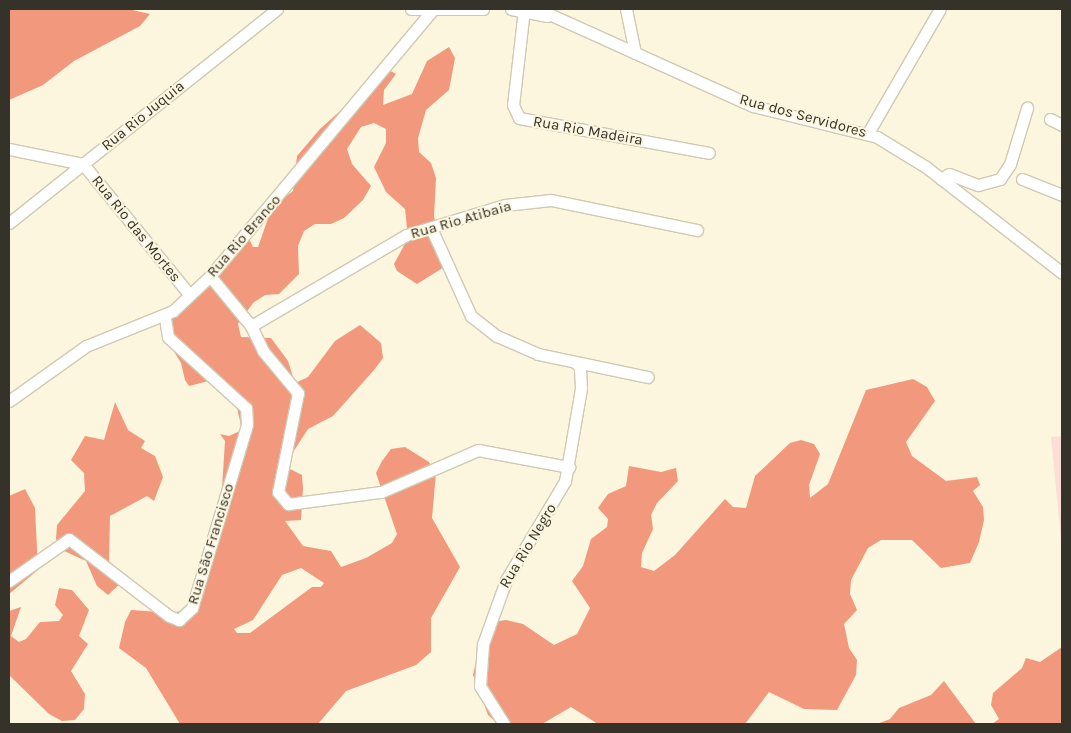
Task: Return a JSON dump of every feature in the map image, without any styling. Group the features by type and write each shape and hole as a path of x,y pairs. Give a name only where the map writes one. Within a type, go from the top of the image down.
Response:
{"street":[{"name":"Rua Rio Juquia","path":"9,223 276,9"},
{"path":"411,9 431,12 483,9"},
{"name":"Rua dos Servidores","path":"511,9 542,12 753,106 868,133 941,179 1062,273"},
{"path":"626,9 635,53"},
{"path":"868,133 940,9"},
{"name":"Rua Rio Madeira","path":"523,11 513,105 519,118 709,153"},
{"name":"Rua Rio Branco","path":"9,401 86,346 165,317 210,276 431,12"},
{"path":"941,179 948,174 978,185 1000,179 1010,164 1028,108"},
{"path":"1050,119 1062,125"},
{"path":"9,149 83,164"},
{"name":"Rua Rio das Mortes","path":"83,164 189,294"},
{"path":"1022,178 1062,195"},
{"name":"Rua Rio Atibaia","path":"251,326 406,235 505,205 550,200 696,230"},
{"path":"431,228 461,298 480,325 516,346 575,362 648,377"},
{"path":"210,276 251,326 263,351 298,393 278,492 288,504 381,492 478,450 569,467"},
{"name":"Rua São Francisco","path":"9,581 69,539 169,616 179,620 187,616 247,425 246,408 168,336 165,317"},
{"name":"Rua Rio Negro","path":"504,724 480,686 483,644 502,588 558,496 569,467 580,388 580,367 575,362"}],"shaded area":[{"path":"9,9 128,9 150,14 140,26 74,61 43,85 9,100"},
{"path":"449,47 455,58 449,90 426,110 418,138 419,152 431,163 436,178 434,217 449,264 417,284 397,271 394,264 408,238 405,209 386,192 374,167 386,143 386,129 374,123 361,127 347,149 352,164 371,186 363,200 344,218 331,224 315,224 304,231 298,246 299,274 279,294 265,295 253,303 238,324 241,337 271,338 288,361 295,383 308,377 335,341 360,325 381,343 383,358 374,370 333,416 308,429 284,466 302,475 303,489 301,520 285,521 303,546 331,551 341,567 366,558 392,543 397,534 376,473 382,461 391,449 405,447 429,462 436,473 432,518 460,567 431,618 431,652 416,665 346,691 318,724 180,724 146,668 119,648 125,622 131,610 173,613 186,609 205,586 222,488 225,441 220,434 229,436 242,430 232,386 216,379 189,386 185,380 181,363 164,335 173,307 192,285 215,277 247,234 253,247 258,247 272,207 293,191 297,156 320,129 387,69 396,74 384,90 383,105 412,94 427,61","holes":["301,568 324,583 321,587 312,587 250,633 237,633 234,629 253,620 282,575"]},
{"path":"913,379 927,387 935,401 906,442 912,456 946,481 977,477 980,485 973,491 983,507 984,520 979,542 970,563 941,568 912,540 881,540 868,548 851,580 850,594 857,610 844,624 849,648 857,660 856,675 837,710 804,709 769,692 745,724 598,724 571,707 542,724 498,724 488,715 473,675 482,635 492,622 506,620 523,624 554,645 577,634 590,608 572,581 583,566 591,539 607,527 608,519 598,508 608,494 626,486 629,466 661,472 676,468 678,481 657,503 651,515 653,529 642,553 641,567 654,571 675,555 725,499 733,507 746,508 755,476 790,443 801,440 814,444 820,454 809,485 810,498 828,484 866,390"},
{"path":"115,402 128,430 145,441 141,448 155,456 163,477 154,501 147,496 110,516 109,561 126,578 108,595 97,586 86,561 62,550 56,539 57,525 85,491 84,473 71,460 85,436 104,440"},
{"path":"1062,436 1062,550 1051,437"},
{"path":"25,489 35,508 38,570 9,594 9,496"},
{"path":"59,588 72,590 89,610 79,636 88,644 71,671 85,694 84,709 75,720 62,721 49,714 9,675 9,611 21,607 11,636 19,642 26,639 40,622 59,621 63,615 55,605"},
{"path":"1062,647 1062,724 992,724 999,719 991,705 993,693 1022,668 1026,658 1040,662"},
{"path":"944,681 976,724 877,724 890,719 899,708 931,695"}]}
